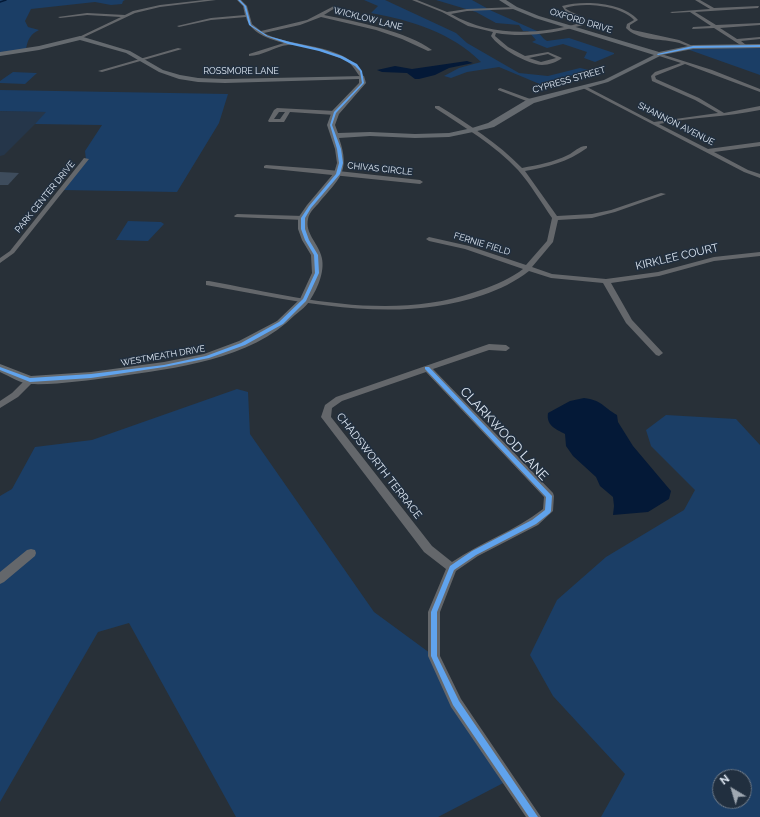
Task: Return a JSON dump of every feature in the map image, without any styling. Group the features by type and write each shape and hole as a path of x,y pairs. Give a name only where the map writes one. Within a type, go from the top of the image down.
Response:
{"street":[{"path":"0,53 53,46 80,38 124,16 160,6 214,0"},
{"path":"237,216 303,218 310,207 338,174 341,163 339,149 331,124 335,113 363,83 361,71 356,65 341,57 320,50 289,43 267,36 260,32 250,25 247,12 240,0"},
{"path":"414,0 446,13 471,26 495,31 539,32 582,24 584,20 580,16 565,10 563,7 572,4 594,4 632,15 636,20 628,25 628,29 630,31 643,35 673,40 693,47"},
{"name":"OXFORD DRIVE","path":"502,0 515,8 568,27 658,54"},
{"path":"697,0 714,10"},
{"path":"748,2 759,7"},
{"path":"260,32 295,25 322,16 334,7"},
{"path":"672,12 759,7"},
{"path":"446,13 467,10 515,8"},
{"path":"692,11 744,45"},
{"path":"60,17 87,14 124,16"},
{"path":"179,26 211,19 247,16"},
{"name":"WICKLOW LANE","path":"322,16 386,31 407,38 430,50"},
{"path":"692,28 760,24"},
{"path":"495,31 493,36 495,41 526,57 540,64 560,58 548,53 526,57"},
{"name":"ROSSMORE LANE","path":"80,38 128,52 162,71 179,77 198,80 225,81 362,77"},
{"path":"736,40 760,38"},
{"path":"251,55 289,43"},
{"name":"CYPRESS STREET","path":"335,136 370,134 415,136 449,135 473,130 491,125 531,101 584,88 612,78 658,54 693,47 744,45 760,46"},
{"path":"100,71 180,49"},
{"path":"658,54 760,91"},
{"path":"685,63 657,73 653,76 654,80 662,85 697,99 724,115"},
{"name":"SHANNON AVENUE","path":"584,88 760,176"},
{"path":"500,89 531,101"},
{"path":"209,283 305,300 360,307 405,308 443,304 478,295 509,282 529,269 551,240 555,218 538,191 521,170 499,149 438,107"},
{"path":"655,123 668,120 724,115 760,108"},
{"path":"288,111 335,113"},
{"path":"709,151 760,144"},
{"path":"521,170 560,162 585,148"},
{"name":"PARK CENTER DRIVE","path":"0,261 16,248 86,160"},
{"name":"CHIVAS CIRCLE","path":"266,167 420,182"},
{"path":"555,218 592,216 613,211 663,194"},
{"name":"WESTMEATH DRIVE","path":"30,380 91,376 164,366 207,357 243,344 281,323 305,300 317,273 316,256 303,229 303,218"},
{"name":"FERNIE FIELD","path":"430,239 467,247 529,269"},
{"name":"KIRKLEE COURT","path":"529,269 551,276 606,281 659,274 714,259 742,254 760,254"},
{"path":"606,281 629,321 660,353"},
{"name":"CHADSWORTH TERRACE","path":"452,568 428,549 326,417 328,407 339,399 476,350 489,347 506,348"},
{"path":"0,368 30,380 15,395 0,405"},
{"name":"CLARKWOOD LANE","path":"427,368 549,496 548,511 539,518 474,553 452,568"},
{"path":"0,579 31,553"},
{"path":"452,568 434,612 434,656 456,703 534,817"}],"shaded area":[{"path":"0,0 125,0 122,4 111,5 95,2 31,9 25,21 28,27 39,30 30,38 26,50 0,52"},
{"path":"364,0 385,0 456,33 467,43 519,73 548,76 580,68 589,70 542,85 499,67 467,72 451,78 444,76 459,68 481,62 457,43 430,29 371,13 378,6"},
{"path":"436,0 472,0 492,11 537,31 547,41 569,38 614,54 595,62 584,58 587,52 563,44 547,48 532,42 536,40 528,31 523,31 519,25 496,23 476,12"},
{"path":"760,46 760,75 684,48"},
{"path":"467,61 473,63 449,68 435,75 419,79 415,79 407,73 382,72 377,70 395,66 412,69"},
{"path":"13,72 37,73 25,84 0,83 0,81"},
{"path":"0,90 228,94 219,123 177,192 62,190 86,160 85,151 102,125 35,124 46,112 0,111"},
{"path":"0,111 47,112 4,155 0,156"},
{"path":"128,221 161,222 164,224 148,241 116,240"},
{"path":"237,389 248,392 250,434 374,612 434,656 509,780 438,817 236,817 129,623 98,632 0,802 0,496 12,489 35,447 92,440"},
{"path":"584,398 599,402 617,415 618,422 633,446 671,491 669,499 648,512 613,515 613,497 600,486 596,477 573,456 566,446 565,434 555,429 550,424 548,417 548,413 570,401"},
{"path":"666,415 736,419 760,445 760,817 601,817 625,774 553,696 530,655 557,600 606,557 684,510 695,490 651,446 646,430"}],"building":[{"path":"0,172 19,173 8,185 0,185"}],"waterway":[{"path":"0,2 6,0"}],"cycle path":[{"path":"0,368 30,380 91,376 164,366 207,357 243,344 281,323 305,300 317,273 316,255 307,240 303,229 303,218 310,207 338,174 341,163 339,149 331,125 335,113 363,83 361,71 356,65 341,57 267,36 250,25 245,6 239,0"},
{"path":"658,54 693,47 760,46"},
{"path":"427,368 549,496 548,511 534,522 474,553 452,568 434,612 434,656 456,703 534,817"}]}
